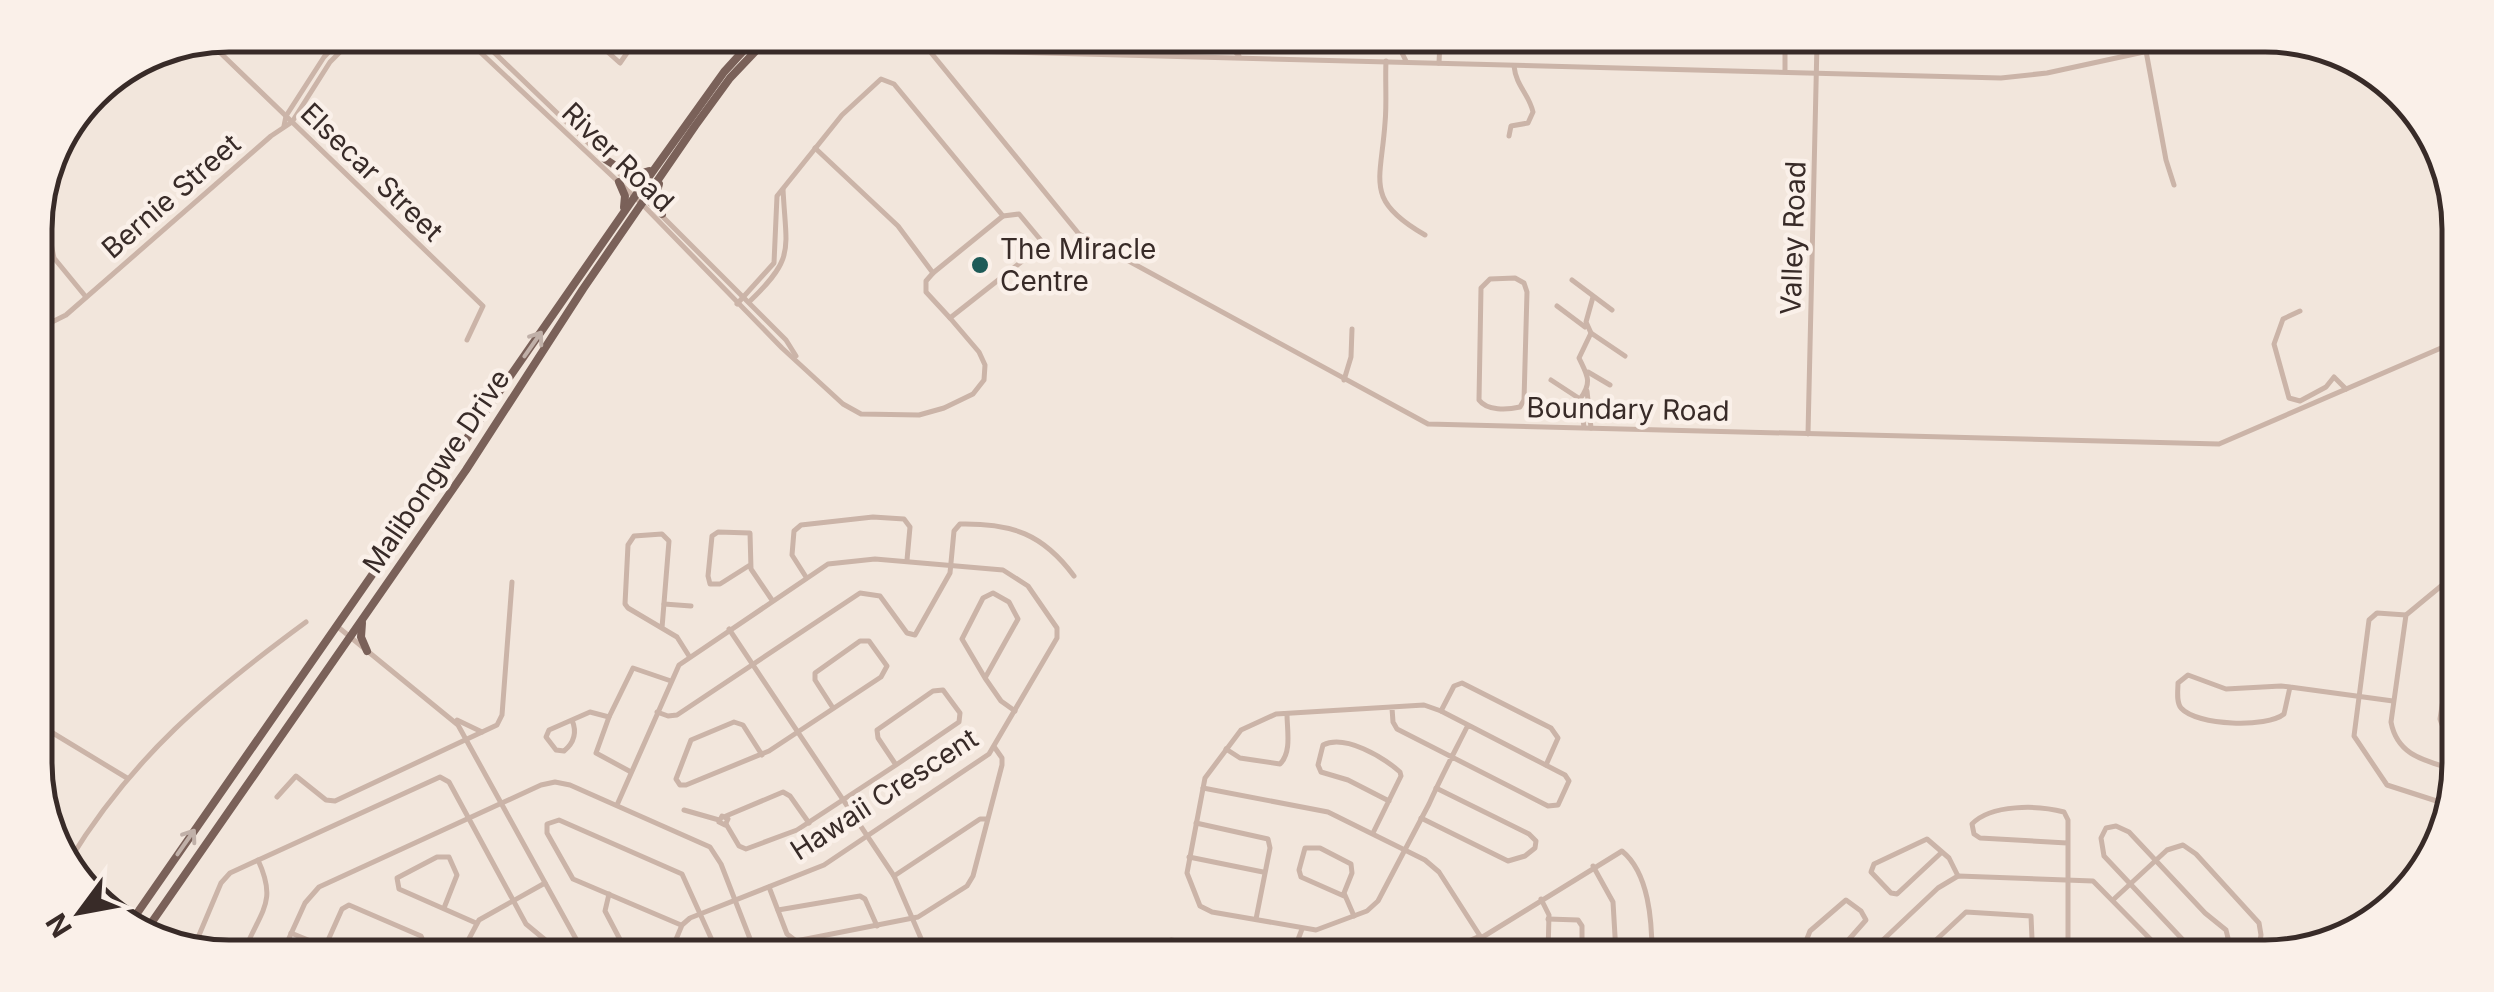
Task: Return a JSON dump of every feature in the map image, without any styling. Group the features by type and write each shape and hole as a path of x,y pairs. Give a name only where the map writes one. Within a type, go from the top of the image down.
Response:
{"main road":[{"name":"Malibongwe Drive","path":"137,913 622,216 640,198 724,72 742,52"},
{"name":"Malibongwe Drive","path":"661,168 755,52"},
{"path":"605,159 630,176 661,168"},
{"path":"661,168 656,195 662,214"},
{"path":"618,182 625,199 622,216"},
{"name":"Malibongwe Drive","path":"152,922 466,470 633,217 640,198"},
{"path":"633,217 649,214"},
{"path":"363,619 361,636 368,652"}],"street":[{"path":"284,126 286,116 329,52"},
{"path":"292,122 340,52"},
{"name":"River Road","path":"480,52 618,182 662,214 786,340 799,361"},
{"name":"River Road","path":"494,52 605,159 649,214 799,361"},
{"path":"608,52 620,63 628,52"},
{"name":"Boundary Road","path":"931,52 1079,234 1424,423 2219,444 2442,348"},
{"path":"1038,52 2014,77 2146,52 2174,185"},
{"path":"1236,52 1239,56"},
{"path":"1402,52 1406,61"},
{"path":"1440,52 1440,62"},
{"path":"1784,52 1785,70"},
{"name":"Valley Road","path":"1808,434 1817,52"},
{"name":"Elsecar Street","path":"220,53 483,306 467,340"},
{"path":"1386,61 1386,124 1380,150 1379,190 1388,206 1425,235"},
{"path":"1509,136 1510,126 1528,123 1533,112 1531,102 1516,84 1514,65"},
{"path":"740,306 778,274 785,260 784,189 815,148 870,86 881,79 890,80 1004,216"},
{"name":"Bernie Street","path":"53,322 292,122"},
{"path":"815,148 898,226 933,272"},
{"path":"799,361 844,404 861,414 919,415 974,394 984,380 986,366 979,352 926,292 926,280 1004,216 1020,214 1044,244 950,318"},
{"path":"53,253 86,297"},
{"path":"1503,276 1520,280 1527,292 1524,403 1500,409 1482,405 1478,398 1482,285 1503,276"},
{"path":"1572,280 1612,310"},
{"path":"1594,297 1586,322 1589,331 1579,358 1588,372 1610,384"},
{"path":"1557,306 1624,356"},
{"path":"2300,311 2282,319 2274,338 2287,395 2294,402 2300,401 2326,388 2333,377 2346,389"},
{"path":"1344,380 1352,329"},
{"path":"1587,428 1588,372"},
{"path":"1551,380 1604,418"},
{"path":"1580,399 1587,391"},
{"path":"1500,409 1500,426"},
{"path":"806,578 792,553 794,531 802,525 868,517 904,519 910,527 907,561"},
{"path":"657,712 677,715 863,592 882,597 906,633 913,636 949,576 954,528 958,524 1019,530 1053,550 1074,576"},
{"path":"750,565 712,585 708,576 712,536 718,532 749,531 750,565 772,600"},
{"path":"662,628 668,538 662,534 632,537 628,545 625,604 662,628 678,638 689,656"},
{"name":"Hawaii Crescent","path":"617,805 678,664 832,564 868,559 1001,569 1023,580 1058,630 995,748 821,866 701,913 682,926"},
{"path":"276,797 296,776 326,800 334,801 498,724 502,717 512,582"},
{"path":"2442,585 2406,615 2391,728 2405,751 2442,765"},
{"path":"985,678 1018,619 1011,604 993,593 983,598 962,639 985,678 1000,699 1016,710"},
{"path":"664,604 690,606"},
{"path":"2406,615 2378,612 2370,618 2354,736 2381,779 2392,787 2437,801"},
{"path":"76,851 127,778 197,706 306,622"},
{"path":"336,625 454,720 482,732"},
{"path":"729,629 894,876 922,940"},
{"path":"762,755 743,725 734,722 691,740 676,779 681,786 686,785 762,755 799,732 886,672 884,660 867,640 814,675 833,708"},
{"path":"631,772 596,753 609,717 631,670 638,668 671,681"},
{"path":"2290,686 2281,718 2224,724 2181,708 2178,683 2185,676 2228,689 2290,686 2393,701"},
{"path":"1441,711 1454,686 1462,683 1551,728 1558,738 1546,764"},
{"path":"724,820 739,846 746,850 808,823 844,800 896,765 959,722 960,712 944,690 934,691 877,730 896,765"},
{"path":"1392,708 1396,727 1452,756 1552,807 1560,802 1569,784 1562,773 1546,764 1441,711 1424,706 1287,714 1271,716 1247,726 1206,774 1187,880 1200,906 1212,912 1319,930 1377,904 1404,850 1421,818 1452,756 1468,725"},
{"path":"572,720 576,731 572,741 567,750 556,750 546,734 572,720 591,712 609,717"},
{"path":"1226,748 1240,758 1280,764 1288,744 1287,714"},
{"path":"454,720 576,940"},
{"path":"52,733 127,778"},
{"path":"1373,834 1389,801 1401,776 1399,770 1351,745 1331,741 1323,745 1318,765 1321,772 1348,780 1389,801"},
{"path":"808,940 914,918 969,884 1002,765 995,748"},
{"path":"198,937 225,877 437,778 448,781 529,928 545,940"},
{"path":"289,940 304,903 317,888 555,782 568,784 710,848 719,860 750,940"},
{"path":"1203,788 1328,812 1404,850 1435,867 1480,937"},
{"path":"1421,818 1508,861 1535,848 1536,841 1529,834 1436,788"},
{"path":"684,810 724,820 783,792 808,823"},
{"path":"2067,843 1980,838 1974,834 1972,824 1978,818 2005,810 2057,810 2067,816 2070,939"},
{"path":"676,940 682,926 569,875 546,834 549,822 559,820 680,872 712,940"},
{"path":"894,876 978,820 987,820"},
{"path":"1196,823 1265,836 1270,846 1256,919"},
{"path":"2182,939 2103,854 2102,834 2106,828 2124,829 2226,930 2227,939"},
{"path":"1942,852 1897,894 1890,893 1871,872 1874,864 1924,838 1933,841 1952,863 1958,876"},
{"path":"2114,899 2128,882 2175,845 2192,850 2259,923 2261,939"},
{"path":"1344,896 1353,870 1350,862 1320,848 1305,848 1301,877 1344,896 1354,916"},
{"path":"1475,939 1619,852 1629,858 1648,903 1651,939"},
{"path":"444,908 457,875 449,857 437,857 398,876 400,889 476,923"},
{"path":"1189,857 1263,872"},
{"path":"249,940 268,896 268,884 258,860"},
{"path":"1593,866 1613,902 1615,939"},
{"path":"1884,939 1938,888 1958,876 2093,881 2151,939"},
{"path":"468,940 476,923 545,883"},
{"path":"770,887 793,940"},
{"path":"609,894 605,911 620,940"},
{"path":"778,910 860,896 867,902 877,926"},
{"path":"1541,899 1548,919 1548,939"},
{"path":"1807,939 1812,928 1846,900 1866,920 1849,939"},
{"path":"328,940 342,909 349,905 423,940"},
{"path":"1937,939 1966,912 2025,914 2032,918 2032,939"},
{"path":"1548,919 1578,920 1582,939"},
{"path":"1298,939 1302,929"},
{"path":"291,934 307,940"}],"place":[{"name":"The Miracle Centre","path":"980,265"}]}
